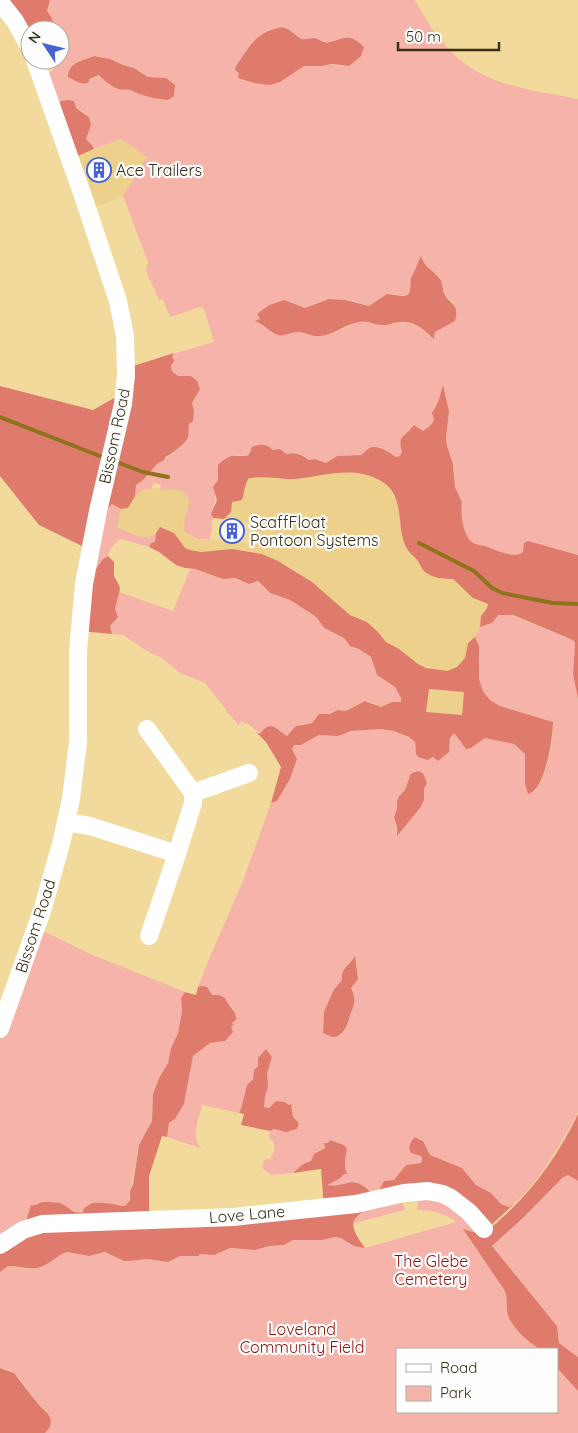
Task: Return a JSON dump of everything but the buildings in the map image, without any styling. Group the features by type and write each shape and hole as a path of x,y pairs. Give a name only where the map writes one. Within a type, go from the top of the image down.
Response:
{"street":[{"path":"0,2 20,30"},
{"name":"Bissom Road","path":"0,1029 40,917 66,822 78,742 78,651 82,598 90,550 123,404 126,375 126,348 116,294 39,70"},
{"path":"147,728 193,793 193,803 149,936"},
{"path":"193,793 249,773"},
{"path":"66,822 90,826 177,854"},
{"name":"Love Lane","path":"0,1245 22,1230 42,1224 233,1217 356,1204 404,1193 428,1191 451,1198 469,1212 484,1229"}],"shaded area":[{"path":"0,0 50,0 47,11 52,20 20,20"},
{"path":"282,27 288,29 301,39 314,38 328,42 351,38 364,47 361,56 349,66 331,64 304,66 280,82 270,85 238,78 239,73 235,70 236,66 254,41 265,33"},
{"path":"94,56 110,59 134,68 148,77 166,78 175,85 174,96 168,100 163,100 144,96 130,90 118,89 99,75 90,79 88,83 80,83 68,77 73,65"},
{"path":"61,101 74,101 76,108 89,117 91,125 86,139 94,149 71,159 58,107"},
{"path":"121,139 147,157 123,196 88,210 71,159"},
{"path":"421,256 426,266 442,283 446,297 456,310 455,321 435,332 434,339 419,327 406,322 379,325 359,322 330,334 317,336 297,332 278,335 255,321 260,319 257,314 269,305 284,300 305,308 329,299 345,300 369,306 387,294 408,295 411,278"},
{"path":"174,353 172,356 174,361 171,366 172,371 178,376 191,376 197,381 200,389 192,403 194,411 193,421 189,424 188,437 182,445 166,456 136,485 135,496 128,508 121,509 112,504 105,511 127,368"},
{"path":"443,385 449,411 447,446 453,464 455,487 462,502 463,524 469,539 476,544 508,554 520,554 523,552 524,543 528,541 578,555 578,699 573,674 575,643 573,640 513,615 498,615 492,623 480,627 481,616 488,604 473,598 453,579 434,577 422,569 406,547 403,539 395,496 391,489 374,477 363,474 341,473 292,479 249,478 242,500 232,502 231,512 224,519 213,518 211,514 217,500 213,487 218,480 218,465 231,456 247,456 252,447 255,446 265,445 273,450 280,449 286,454 298,454 309,460 315,459 326,463 337,456 361,455 371,447 382,449 396,457 400,456 402,452 401,439 414,425 423,431 431,425 434,420 432,413 438,402"},
{"path":"0,386 93,410 116,397 82,546 39,525 0,476"},
{"path":"342,472 368,474 388,486 397,500 405,546 424,571 442,579 453,579 478,601 488,604 483,612 480,627 475,637 468,643 465,658 457,667 447,671 440,671 418,664 399,649 386,642 363,619 350,615 312,582 289,567 262,554 232,549 195,552 185,548 174,533 157,530 153,537 147,539 117,528 121,509 125,509 141,490 146,488 175,490 184,492 188,497 189,505 183,526 191,536 201,540 210,539 251,544 253,523 224,519 232,502 245,493 245,483 249,478 262,477 293,480"},
{"path":"160,527 174,533 185,548 190,550 201,552 232,549 262,554 278,561 312,582 350,615 367,622 386,642 426,668 447,671 457,667 465,658 468,643 475,637 479,646 479,679 483,691 490,700 500,706 553,722 550,751 539,784 534,791 528,794 525,784 525,754 514,744 485,738 471,748 466,749 454,733 450,738 449,752 438,761 433,757 428,760 418,757 415,742 409,737 394,731 381,729 351,731 338,736 319,735 301,745 294,745 292,749 297,759 290,779 277,801 271,803 281,767 266,742 256,732 260,734 264,729 271,726 287,736 296,726 312,723 319,714 330,714 338,710 346,711 365,701 381,707 392,702 401,702 401,698 395,687 377,675 371,657 359,649 350,646 344,638 324,628 312,614 290,600 270,593 258,581 249,584 235,578 223,579 195,569 176,565 149,547 151,543 155,542 156,533","holes":["429,689 464,692 462,715 426,712"]},
{"path":"108,556 114,562 114,576 120,589 115,609 118,617 110,626 112,634 80,631 92,566 96,569 102,560"},
{"path":"428,689 464,692 462,715 426,712"},
{"path":"418,771 423,773 427,783 424,789 424,800 420,808 397,836 394,817 397,801 405,790 410,775"},
{"path":"355,956 358,979 351,988 354,997 353,1008 344,1030 340,1035 331,1037 323,1033 324,1012 333,991 342,980 342,973"},
{"path":"198,987 207,987 212,995 219,995 225,998 234,1011 236,1020 232,1023 234,1025 231,1026 233,1032 225,1041 210,1043 193,1056 184,1104 175,1119 169,1123 167,1137 162,1136 149,1176 149,1219 42,1223 26,1221 31,1205 43,1202 60,1203 79,1213 83,1212 84,1208 92,1203 123,1206 130,1200 139,1145 152,1121 153,1094 159,1078 168,1063 171,1048 178,1033 182,1011 181,998 185,992 196,995"},
{"path":"266,1049 272,1057 267,1074 268,1087 264,1107 269,1108 276,1101 291,1104 293,1117 299,1123 297,1129 286,1132 274,1129 270,1131 241,1125 244,1114 239,1113 247,1085 253,1079 254,1070 258,1066 258,1058"},
{"path":"578,1114 578,1181 568,1175 562,1178 492,1246 557,1326 559,1343 578,1357 578,1391 558,1369 558,1348 537,1347 527,1340 513,1324 508,1315 505,1291 463,1229 483,1232 493,1226 526,1194 546,1169"},
{"path":"415,1137 423,1141 430,1155 462,1168 476,1185 491,1193 501,1204 509,1207 514,1204 488,1228 451,1197 324,1207 321,1169 293,1173 303,1164 311,1161 314,1154 325,1148 324,1143 328,1143 330,1140 344,1145 347,1149 345,1168 347,1174 327,1185 354,1183 359,1184 370,1192 379,1190 384,1181 394,1180 406,1165 421,1163 421,1156 411,1153 409,1148"},
{"path":"364,1210 355,1219 353,1226 365,1248 354,1246 341,1238 335,1237 322,1240 293,1240 284,1245 269,1246 255,1250 230,1248 214,1255 180,1256 168,1262 147,1259 124,1261 105,1252 89,1256 67,1252 40,1267 8,1266 0,1272 0,1246 17,1234"},
{"path":"0,1368 14,1373 48,1414 51,1420 50,1427 45,1433 0,1433"}],"green space":[{"path":"50,0 415,0 431,27 447,47 464,63 482,74 501,82 524,88 578,99 578,555 541,545 520,554 502,554 468,539 463,526 462,502 455,487 454,468 447,446 449,411 443,385 438,402 433,410 434,420 431,425 423,431 414,425 404,435 401,439 402,452 400,456 397,457 379,447 361,455 337,456 326,463 315,459 309,460 296,453 286,454 271,448 250,453 247,456 237,455 218,470 215,502 211,514 213,518 210,539 198,539 185,532 184,526 189,502 188,497 184,493 168,489 160,490 161,485 153,483 152,489 142,491 134,499 136,485 158,463 173,454 174,450 180,448 187,438 188,427 194,416 192,404 199,389 198,383 191,376 178,376 172,371 172,354 214,342 204,309 200,307 170,317 163,299 159,300 146,271 148,262 123,196 147,157 121,139 94,149 86,139 91,125 87,114 67,100 61,101 58,107 49,74 52,70 70,70 70,20 52,20 47,11","holes":["282,27 288,29 301,39 317,39 329,42 335,40 363,47 361,56 342,67 331,64 304,66 254,83 238,78 240,73 236,66 259,36","99,56 140,71 148,77 166,78 175,85 168,100 158,99 130,90 118,89 110,85 99,75 88,81 81,82 71,78 83,60","421,257 424,266 438,276 445,295 455,304 439,330 435,332 434,339 419,327 408,322 390,325 359,321 322,336 270,330 256,322 260,319 257,314 269,305 284,300 305,308 329,299 345,300 369,306 388,295 408,295 413,272"]},
{"path":"112,504 121,509 117,528 148,538 156,533 155,542 151,543 149,547 120,539 96,569 92,566 105,511"},
{"path":"190,569 223,579 234,578 249,584 258,581 265,589 276,596 290,600 317,618 324,628 344,638 353,647 371,657 377,675 395,687 401,701 392,702 381,707 368,701 346,711 338,710 330,714 319,714 311,722 300,724 287,736 281,730 259,733 242,721 238,725 205,683 180,673 162,658 147,651 123,635 112,634 110,625 113,622 119,592 173,611"},
{"path":"508,614 573,640 575,643 573,674 578,699 578,1112 557,1149 528,1190 509,1207 501,1204 491,1193 476,1185 462,1168 430,1155 422,1139 415,1137 414,1154 419,1154 422,1159 421,1163 409,1164 394,1180 384,1181 379,1190 370,1192 359,1184 354,1183 326,1185 340,1177 345,1171 346,1149 344,1145 330,1140 324,1144 325,1148 318,1151 311,1161 303,1164 293,1173 271,1175 262,1168 264,1160 271,1158 275,1149 273,1141 269,1138 270,1131 276,1129 297,1129 299,1123 293,1117 290,1105 285,1102 276,1101 269,1108 264,1107 267,1074 272,1057 268,1052 265,1052 258,1060 257,1069 246,1090 239,1113 202,1105 196,1135 199,1145 203,1149 167,1137 169,1123 175,1119 184,1104 193,1056 210,1043 225,1041 233,1032 230,1026 236,1020 233,1008 219,995 212,995 201,986 198,987 243,881 271,803 277,801 288,783 297,759 292,749 294,745 301,745 316,736 322,735 338,736 366,729 390,729 413,739 415,749 428,760 433,757 440,759 444,755 451,741 450,738 454,733 461,743 471,748 485,738 514,744 525,754 525,784 528,794 535,790 539,784 549,758 553,722 500,706 490,700 483,691 479,679 479,646 475,637 480,627 491,624 498,615","holes":["415,771 423,773 427,783 424,789 424,800 420,808 397,835 394,817 397,801 405,790 408,779","354,958 358,975 351,988 351,1007 348,1024 339,1035 332,1036 323,1033 324,1018 328,1005 342,980 347,965"]},
{"path":"37,928 90,954 185,992 181,998 182,1011 178,1033 171,1048 168,1063 159,1078 153,1094 152,1121 139,1145 128,1203 123,1206 92,1203 84,1208 83,1212 78,1213 54,1202 43,1202 33,1206 26,1221 0,1242 0,1032"},
{"path":"568,1175 578,1181 578,1357 559,1343 557,1326 492,1246 525,1216 551,1187"},
{"name":"Loveland Community Field","path":"442,1195 476,1232 464,1230 505,1291 510,1315 516,1327 540,1348 396,1348 396,1413 558,1413 558,1369 578,1391 578,1433 45,1433 50,1427 48,1414 38,1404 19,1378 10,1370 0,1368 0,1272 8,1266 30,1269 38,1268 67,1252 89,1256 105,1252 124,1261 147,1259 168,1262 180,1256 217,1254 230,1248 255,1250 269,1246 284,1245 293,1240 322,1240 335,1237 365,1248 456,1222 438,1213 417,1210 418,1200"},
{"path":"401,1197 405,1210 355,1223 354,1225 356,1219 360,1213 365,1209"}],"waterway":[{"path":"0,417 105,458"},
{"path":"114,461 143,472 168,477"},
{"path":"419,543 474,571 492,588 502,593 553,603 578,604"}],"place":[{"name":"Ace Trailers","path":"99,170"},
{"name":"ScaffFloat Pontoon Systems","path":"232,531"}],"park label":[{"name":"The Glebe Cemetery","path":"431,1270"}]}
